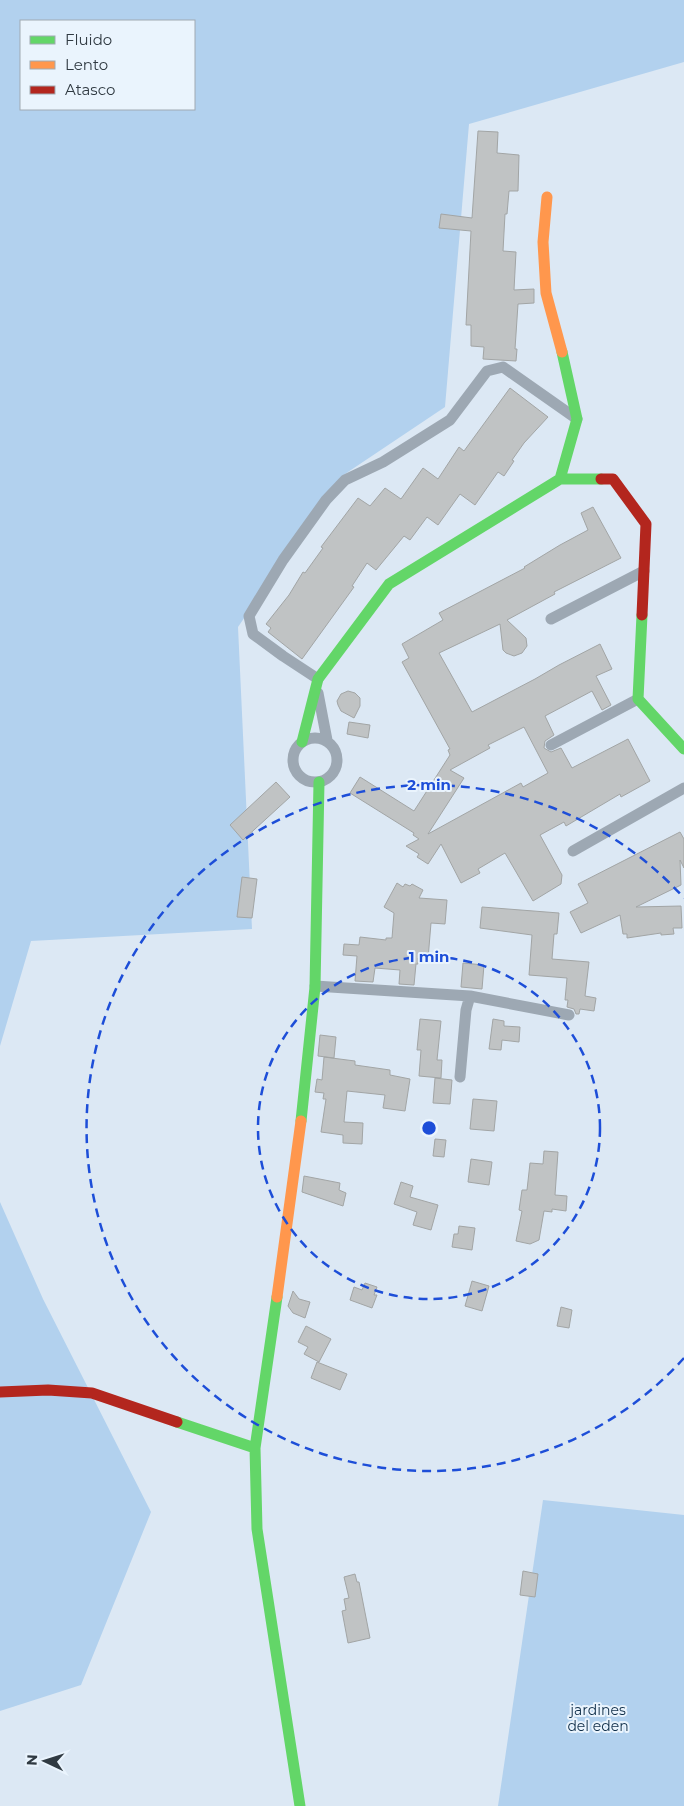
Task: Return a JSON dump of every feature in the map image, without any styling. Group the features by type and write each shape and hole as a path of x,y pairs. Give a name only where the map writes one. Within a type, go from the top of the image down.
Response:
{"street":[{"path":"547,197 543,242 546,293 565,363 577,418 560,479"},
{"path":"577,418 503,367 487,371 450,420 383,462 346,480 326,500 283,560 249,616 253,634 317,683 327,740 336,750 337,764 331,776 319,782 306,780 296,771 293,759 294,753 302,742 317,683 389,584 560,479 612,479 646,524 638,699 684,749"},
{"path":"551,620 644,572"},
{"path":"551,745 638,699"},
{"path":"302,742 313,737 327,740"},
{"path":"300,1806 257,1529 256,1448 297,1155 315,986 319,782"},
{"path":"573,852 684,788"},
{"path":"315,986 470,996 569,1015"},
{"path":"460,1077 466,1010 470,996"},
{"path":"0,1392 48,1390 92,1393 256,1448"}],"green space":[{"path":"0,0 684,0 684,62 469,124 445,407 342,476 238,627 252,929 31,941 0,1046"},
{"path":"0,1202 43,1299 151,1512 81,1685 0,1711"},
{"name":"jardines del eden","path":"543,1500 684,1515 684,1806 498,1806"}],"building":[{"path":"478,131 498,132 497,153 519,155 518,191 509,191 507,214 505,214 503,251 516,252 514,290 534,289 534,303 518,304 516,361 483,359 484,347 471,346 471,325 466,325 471,231 439,228 441,214 472,218"},
{"path":"510,388 548,417 524,443 504,476 498,472 475,505 460,494 438,525 427,517 410,540 404,536 376,570 367,563 352,586 354,587 302,659 268,632 271,628 266,624 358,498 370,506 385,488 401,499 423,468 438,479 459,447 464,451"},
{"path":"593,507 621,558 554,592 555,594 507,620 526,638 527,646 522,653 514,656 503,650 500,624 439,653 472,712 600,644 612,669 596,676 611,705 602,710 592,691 545,716 554,735 545,741 544,748 551,752 561,748 572,768 628,739 650,781 621,797 620,794 566,826 564,822 540,835 562,875 561,884 533,901 505,853 478,869 480,873 461,883 441,844 428,864 417,857 419,854 406,846 419,839 413,835 414,833 350,793 360,777 414,811 450,755 448,750 450,749 402,662 409,658 402,644 443,620 439,613 525,568 560,545 588,530 581,513","holes":["524,727 548,773 523,787 521,783 428,834 464,778 450,770 490,748 488,745"]},
{"path":"348,691 355,693 360,698 360,706 354,718 341,711 337,701 341,694"},
{"path":"349,722 370,725 368,738 347,734"},
{"path":"276,782 290,797 243,840 230,825"},
{"path":"680,832 684,839 684,868 680,860 681,885 636,907 681,906 682,928 673,928 674,934 661,935 661,933 627,938 627,934 623,934 620,915 581,933 570,912 588,903 578,884"},
{"path":"242,877 257,879 252,918 237,917"},
{"path":"397,883 403,887 405,884 410,886 412,884 423,890 419,898 447,900 445,924 431,923 428,959 418,958 414,985 399,984 400,970 375,968 373,982 355,981 357,956 343,955 344,944 359,945 360,937 386,940 386,938 392,938 394,913 384,907"},
{"path":"482,907 559,913 557,934 554,934 552,959 589,962 585,996 596,998 594,1011 580,1009 579,1014 576,1014 574,1009 567,1007 568,1000 565,1000 567,978 529,975 532,935 480,928"},
{"path":"463,963 484,965 482,989 461,987"},
{"path":"420,1019 441,1021 437,1060 442,1060 441,1078 419,1076 421,1050 417,1050"},
{"path":"493,1019 504,1021 504,1026 520,1027 519,1042 502,1040 501,1050 489,1049"},
{"path":"320,1035 336,1037 334,1058 318,1056"},
{"path":"324,1057 355,1061 355,1065 390,1070 390,1075 410,1079 405,1111 383,1108 385,1095 347,1091 344,1122 363,1123 362,1144 343,1143 343,1135 321,1132 326,1099 323,1099 324,1093 315,1092 317,1079 322,1080"},
{"path":"435,1078 452,1080 450,1104 433,1103"},
{"path":"473,1099 497,1101 494,1131 470,1129"},
{"path":"435,1139 446,1140 444,1157 433,1156"},
{"path":"544,1151 558,1152 555,1195 567,1196 566,1211 552,1209 552,1212 544,1211 539,1240 530,1244 516,1241 522,1211 519,1210 522,1190 527,1190 530,1163 543,1164"},
{"path":"471,1159 492,1162 489,1185 468,1182"},
{"path":"304,1176 340,1183 339,1190 346,1193 343,1206 302,1192"},
{"path":"401,1182 413,1186 410,1197 438,1205 431,1230 413,1225 417,1212 394,1204"},
{"path":"459,1226 475,1228 472,1250 452,1247 454,1234 458,1234"},
{"path":"472,1281 489,1286 482,1311 465,1306"},
{"path":"365,1283 377,1287 374,1295 377,1295 372,1308 350,1300 354,1287 362,1290"},
{"path":"293,1291 299,1299 310,1302 305,1318 293,1313 288,1306"},
{"path":"561,1307 572,1310 569,1328 557,1326"},
{"path":"306,1326 331,1339 319,1362 304,1354 308,1347 298,1342"},
{"path":"317,1362 347,1374 340,1390 311,1378"},
{"path":"523,1571 538,1574 535,1597 520,1595"},
{"path":"355,1574 357,1582 359,1582 370,1638 348,1643 342,1611 346,1610 344,1599 349,1598 344,1577"}],"traffic: fast":[{"path":"560,479 577,419 562,352"},
{"path":"302,742 318,679 389,584 560,479 601,479"},
{"path":"642,615 638,699 684,749"},
{"path":"301,1121 315,987 319,782"},
{"path":"277,1297 255,1448 257,1529 300,1806"},
{"path":"177,1422 255,1448"}],"traffic: slow":[{"path":"547,197 543,242 546,293 562,352"},
{"path":"277,1297 301,1121"}],"traffic: jam":[{"path":"601,479 613,479 646,524 642,615"},
{"path":"0,1392 48,1390 92,1393 177,1422"}]}
